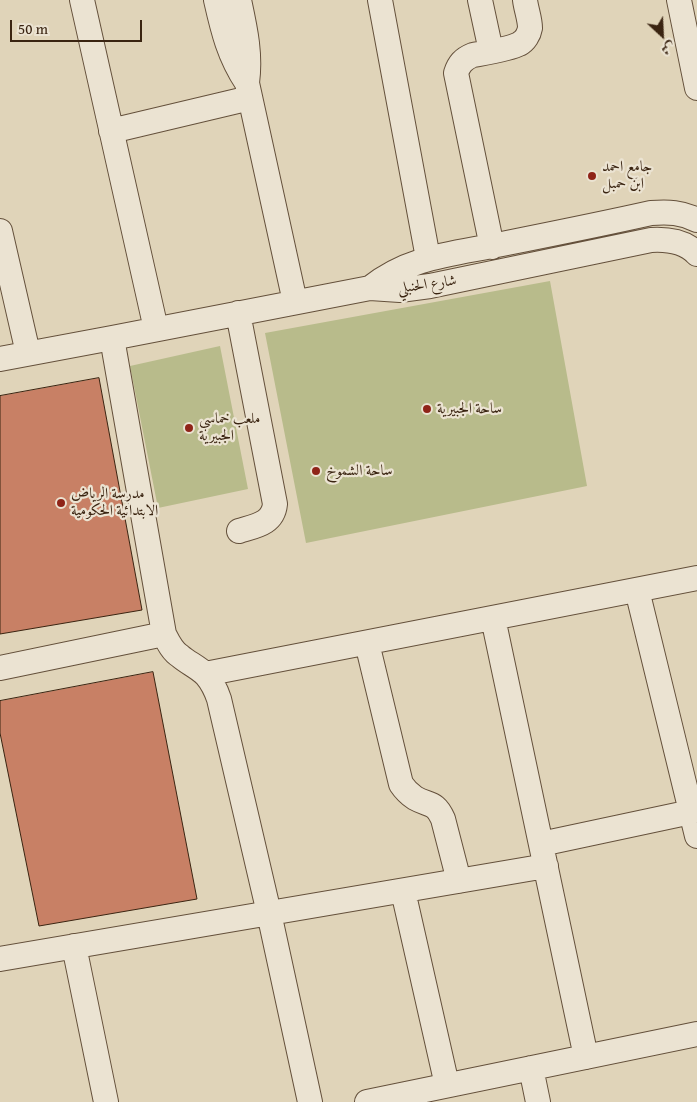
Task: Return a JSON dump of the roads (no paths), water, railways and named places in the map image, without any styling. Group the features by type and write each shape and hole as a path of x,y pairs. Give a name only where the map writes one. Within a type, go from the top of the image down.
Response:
{"street":[{"path":"82,0 156,329"},
{"path":"216,0 229,49 249,91"},
{"path":"239,0 248,45 249,91 295,302"},
{"path":"380,0 428,258"},
{"path":"480,0 491,51"},
{"path":"492,246 456,74 458,67 467,58 513,47 524,40 530,28 525,0"},
{"path":"679,0 697,88"},
{"path":"111,131 249,91"},
{"name":"شارع الحنبلي","path":"370,288 394,272 428,258 651,213 669,212 686,214 697,220"},
{"path":"0,231 28,353"},
{"name":"شارع الحنبلي","path":"370,288 400,290 423,288 651,240 666,239 692,242"},
{"path":"521,240 528,266"},
{"path":"0,359 370,288"},
{"path":"238,313 275,504 273,514 266,522 239,531"},
{"path":"112,338 164,634 170,646 179,656 205,674 214,686 219,699 269,913 310,1102"},
{"path":"205,674 697,578"},
{"path":"637,590 691,785 691,812 697,836"},
{"path":"492,618 586,1057"},
{"path":"0,668 164,634"},
{"path":"367,643 401,784 408,793 417,799 432,804 439,810 443,818 458,881"},
{"path":"541,844 691,812"},
{"path":"0,959 546,866"},
{"path":"403,891 447,1086"},
{"path":"74,946 106,1102"},
{"path":"367,1102 397,1099 447,1086 697,1034"},
{"path":"531,1068 538,1102"}],"place":[{"name":"جامع احمد ابن حمبل","path":"592,176"},
{"name":"ساحة الجبيرية","path":"427,409"},
{"name":"ملعب خماسي الجبيرية","path":"189,428"},
{"name":"ساحة الشموخ","path":"316,471"},
{"name":"مدرسة الرياض الابتدائية الحكومية","path":"61,503"}]}
